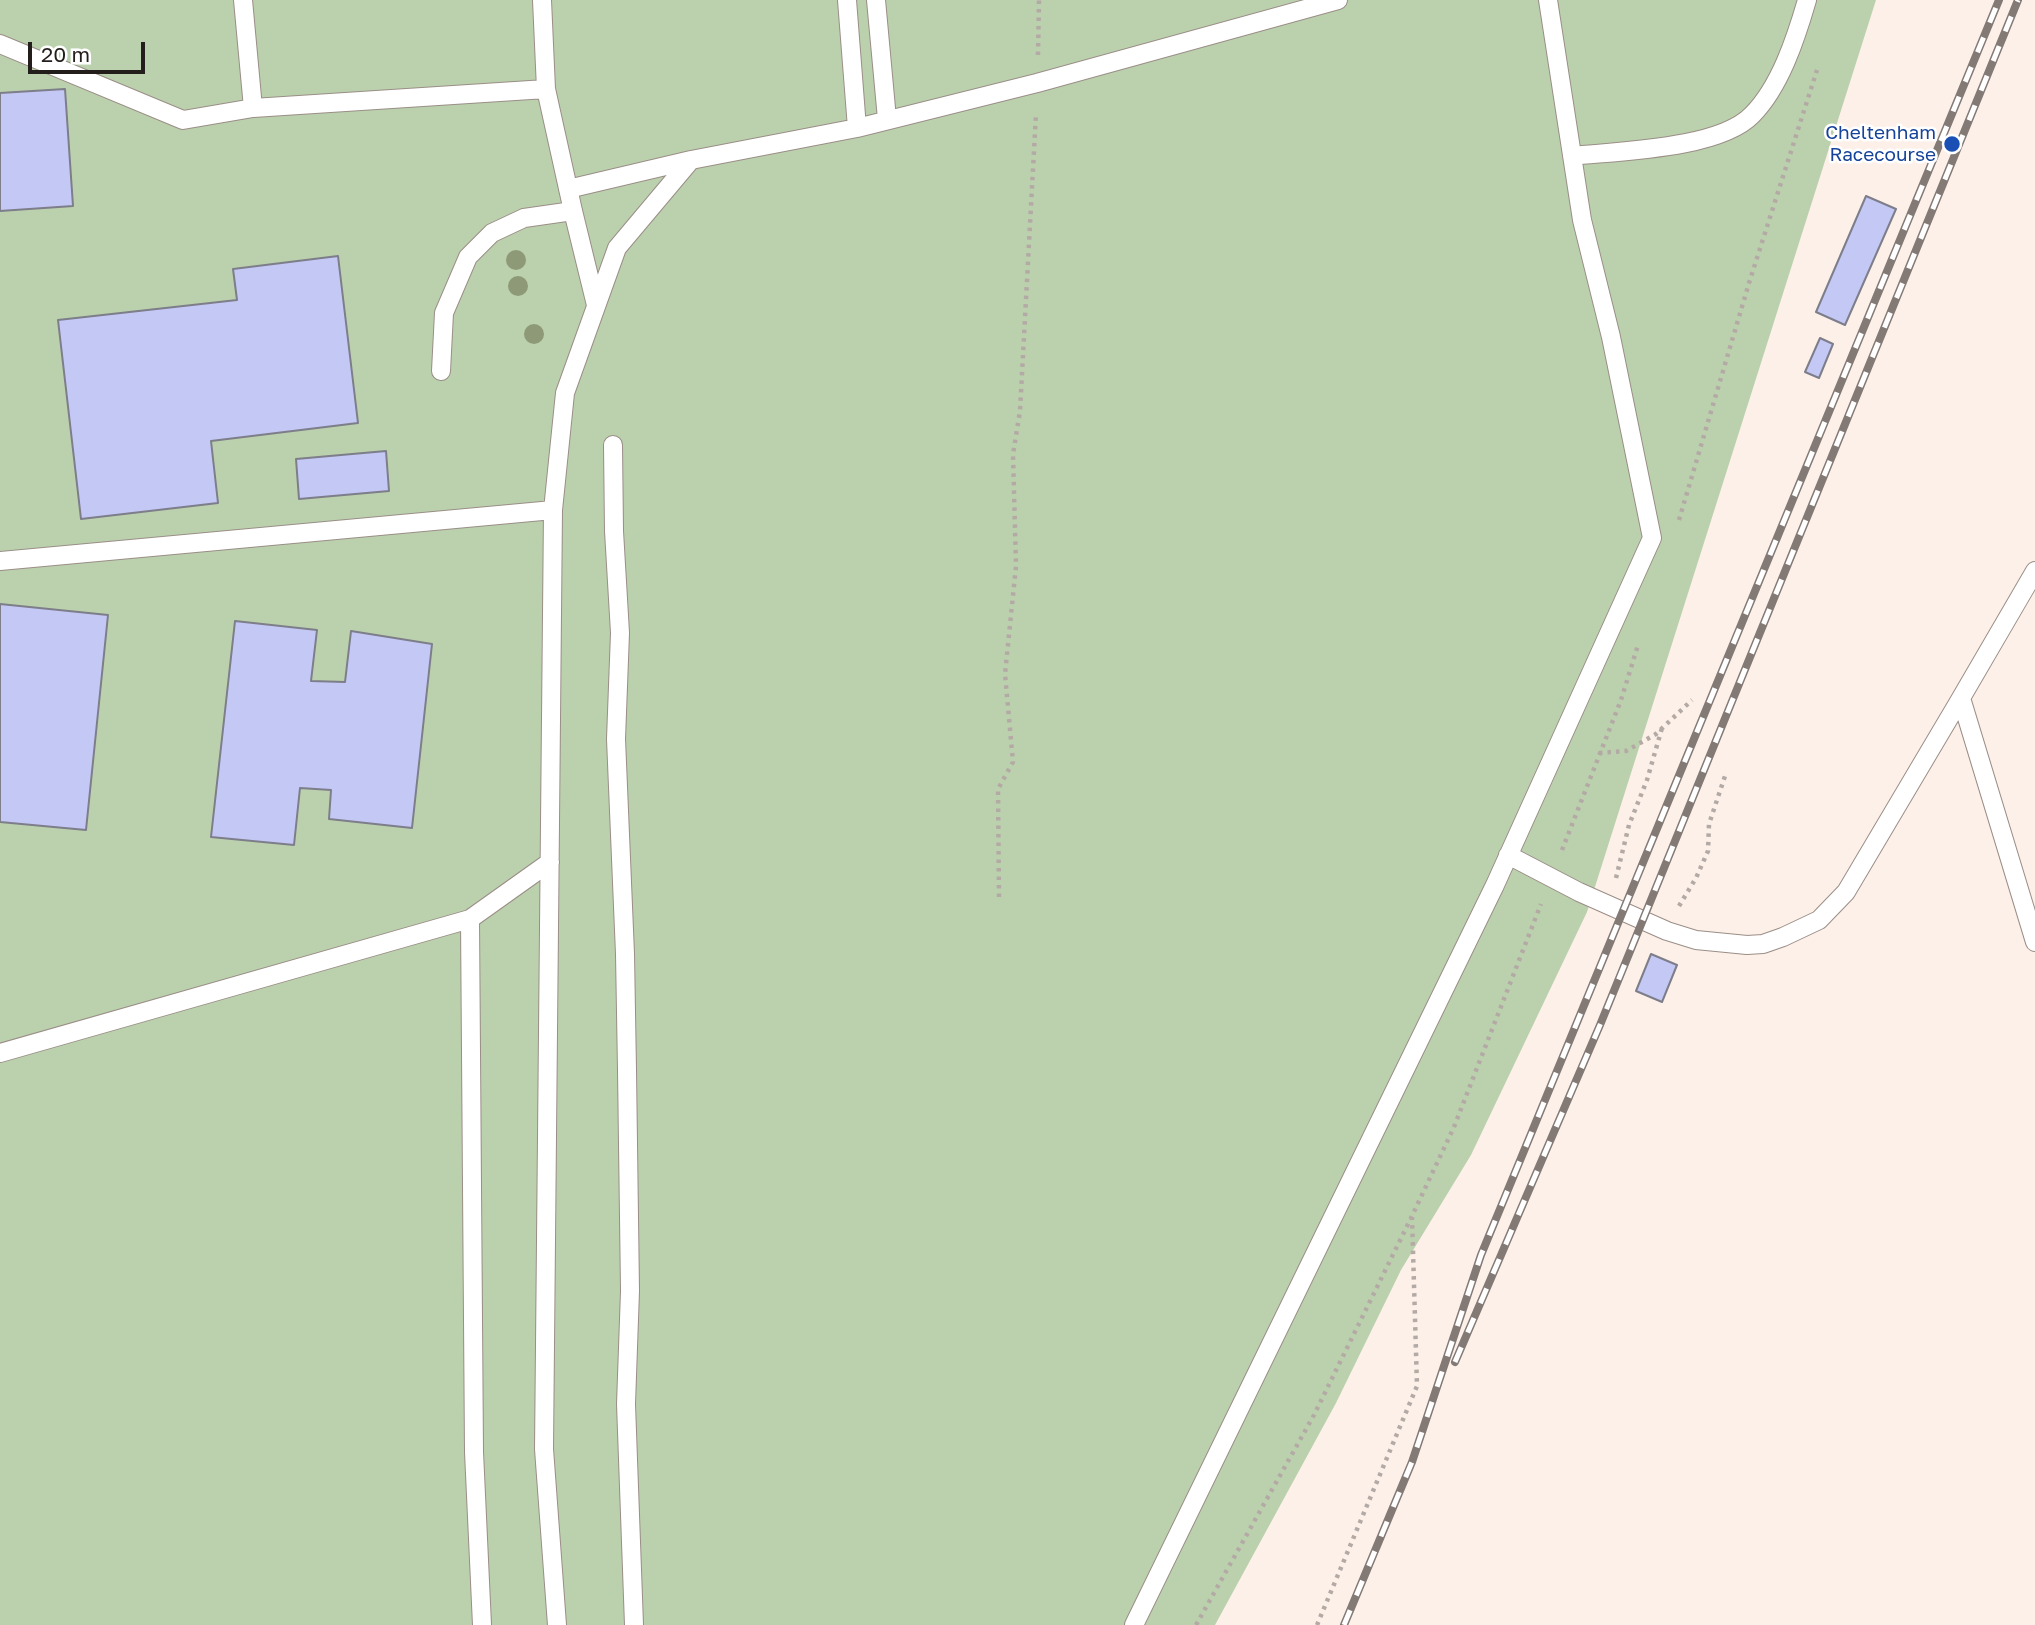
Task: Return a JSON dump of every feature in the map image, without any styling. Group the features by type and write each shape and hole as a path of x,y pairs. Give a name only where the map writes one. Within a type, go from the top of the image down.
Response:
{"lane":[{"path":"243,0 253,108"},
{"path":"542,0 546,89 596,305"},
{"path":"847,0 857,128"},
{"path":"876,0 887,119"},
{"path":"568,189 691,160 857,128 1037,83 1338,0"},
{"path":"1134,1625 1508,855 1651,538 1611,337 1582,220 1548,0"},
{"path":"1572,156 1691,143 1724,133 1751,116 1770,92 1789,55 1807,0"},
{"path":"0,44 183,120 253,108 546,89"},
{"path":"557,1625 544,1449 553,510 565,393 617,248 691,160"},
{"path":"441,371 444,313 468,257 492,233 524,218 573,211"},
{"path":"613,445 614,531 620,633 617,740 628,1070 630,1291 626,1426 634,1625"},
{"path":"0,561 553,510"},
{"path":"1508,855 1579,892 1667,931 1696,940 1763,944 1819,920 1846,892 2035,571"},
{"path":"1961,698 2035,942"},
{"path":"0,1052 470,919 550,862"},
{"path":"470,919 474,1452 482,1625"}],"path":[{"path":"999,897 998,789 1013,762 1005,674 1016,566 1013,454 1020,411 1039,0"},
{"path":"1600,753 1626,751 1656,734 1692,700"},
{"path":"1611,880 1616,879 1629,825 1647,780 1662,728"},
{"path":"1667,931 1708,851 1709,824 1725,776"},
{"path":"1196,1625 1314,1415 1412,1216 1417,1386 1317,1625"}],"green space":[{"name":"Cheltenham Racecourse","path":"0,0 1876,0 1587,912 1471,1155 1401,1270 1336,1403 1215,1625 0,1625"}],"building":[{"path":"65,89 73,206 0,211 0,93"},
{"path":"1866,196 1896,209 1845,325 1816,312"},
{"path":"338,256 358,423 211,441 218,503 81,519 58,320 237,300 233,269"},
{"path":"1820,338 1833,344 1819,378 1805,372"},
{"path":"386,451 389,491 299,499 296,459"},
{"path":"0,604 108,615 86,830 0,822"},
{"path":"235,621 317,630 311,681 345,682 351,631 432,644 412,828 329,819 331,790 300,788 294,845 211,837"},
{"path":"1651,954 1677,965 1662,1002 1636,991"}],"railway":[{"path":"1344,1625 1412,1462 1481,1255 1999,0"},
{"path":"1455,1362 1600,1025 2018,0"}],"place":[{"name":"Cheltenham Racecourse","path":"1952,144"}]}
